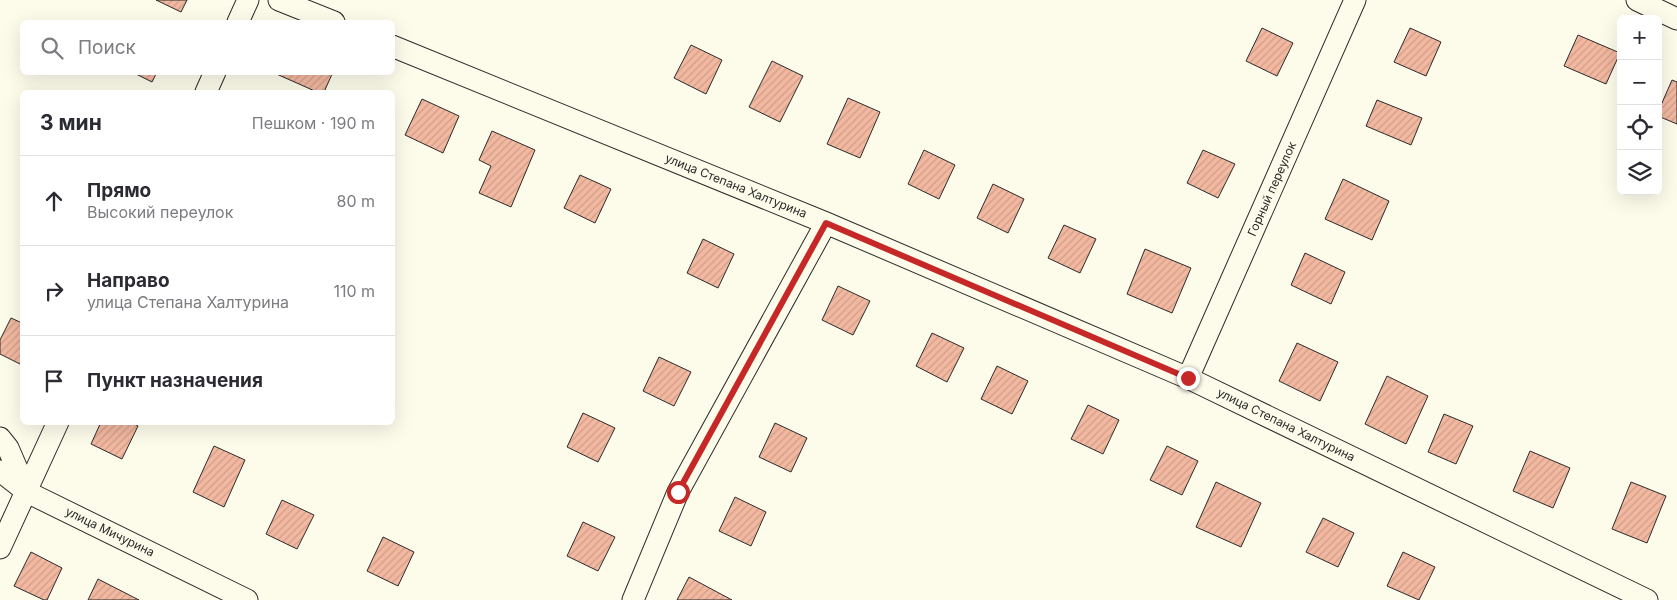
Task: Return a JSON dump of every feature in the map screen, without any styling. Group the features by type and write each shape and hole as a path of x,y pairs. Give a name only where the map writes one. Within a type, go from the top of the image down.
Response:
{"street":[{"path":"239,20 248,0"},
{"path":"279,0 329,20"},
{"name":"Горный переулок","path":"1188,378 1355,0"},
{"path":"1637,0 1677,19"},
{"name":"улица Степана Халтурина","path":"395,47 826,223 1188,378 1647,600"},
{"path":"207,90 214,75"},
{"path":"633,600 678,492 826,223"},
{"path":"0,548 57,425"},
{"path":"0,438 8,448 27,492"},
{"name":"улица Мичурина","path":"0,471 27,492 247,600"}],"building":[{"path":"156,0 187,0 181,12"},
{"path":"1262,28 1293,43 1277,76 1246,61"},
{"path":"1410,28 1441,42 1426,76 1394,62"},
{"path":"1578,35 1617,52 1617,60 1606,84 1564,66"},
{"path":"691,45 722,60 706,94 674,78"},
{"path":"772,61 803,76 780,122 749,107"},
{"path":"138,75 156,75 152,82"},
{"path":"279,75 332,75 325,90 312,90"},
{"path":"1672,80 1677,82 1677,124 1662,118 1662,103"},
{"path":"848,98 880,112 860,158 827,144"},
{"path":"422,99 459,116 443,153 405,135"},
{"path":"1377,100 1422,118 1411,145 1366,126"},
{"path":"492,131 535,150 511,207 479,193 491,166 479,160"},
{"path":"924,150 955,165 939,199 908,184"},
{"path":"1203,150 1235,164 1218,198 1187,183"},
{"path":"580,175 611,189 595,223 564,208"},
{"path":"1343,179 1389,201 1372,240 1325,219"},
{"path":"993,184 1024,199 1008,233 977,218"},
{"path":"1064,225 1096,239 1080,273 1048,258"},
{"path":"703,239 734,254 718,288 687,273"},
{"path":"1145,249 1191,268 1172,313 1127,294"},
{"path":"1305,253 1345,272 1331,304 1291,285"},
{"path":"838,286 870,301 853,335 822,320"},
{"path":"11,318 20,322 20,364 0,354 0,340"},
{"path":"932,333 964,348 947,382 916,366"},
{"path":"1297,343 1338,362 1320,401 1279,381"},
{"path":"659,357 691,372 674,406 643,391"},
{"path":"997,366 1028,381 1012,414 981,399"},
{"path":"1387,376 1428,396 1406,444 1365,424"},
{"path":"1088,405 1119,420 1103,454 1071,439"},
{"path":"583,413 615,428 598,462 567,447"},
{"path":"1444,414 1473,426 1456,464 1428,452"},
{"path":"775,423 807,438 791,472 759,457"},
{"path":"100,425 138,426 122,459 91,444"},
{"path":"214,446 245,460 224,507 193,492"},
{"path":"1167,446 1198,461 1182,495 1150,480"},
{"path":"1530,451 1570,468 1553,508 1513,491"},
{"path":"1216,482 1261,503 1241,547 1196,527"},
{"path":"1631,482 1666,496 1647,543 1612,529"},
{"path":"735,497 766,512 751,546 719,531"},
{"path":"282,500 314,515 297,549 266,534"},
{"path":"1323,518 1354,533 1338,567 1306,552"},
{"path":"583,522 615,537 598,571 567,556"},
{"path":"383,537 414,552 398,586 367,571"},
{"path":"31,552 62,568 47,600 14,586"},
{"path":"1403,552 1435,567 1419,600 1387,586"},
{"path":"689,577 732,600 677,600"},
{"path":"98,579 139,600 88,600"}],"route":[{"path":"678,492 826,223 1188,378"}]}
